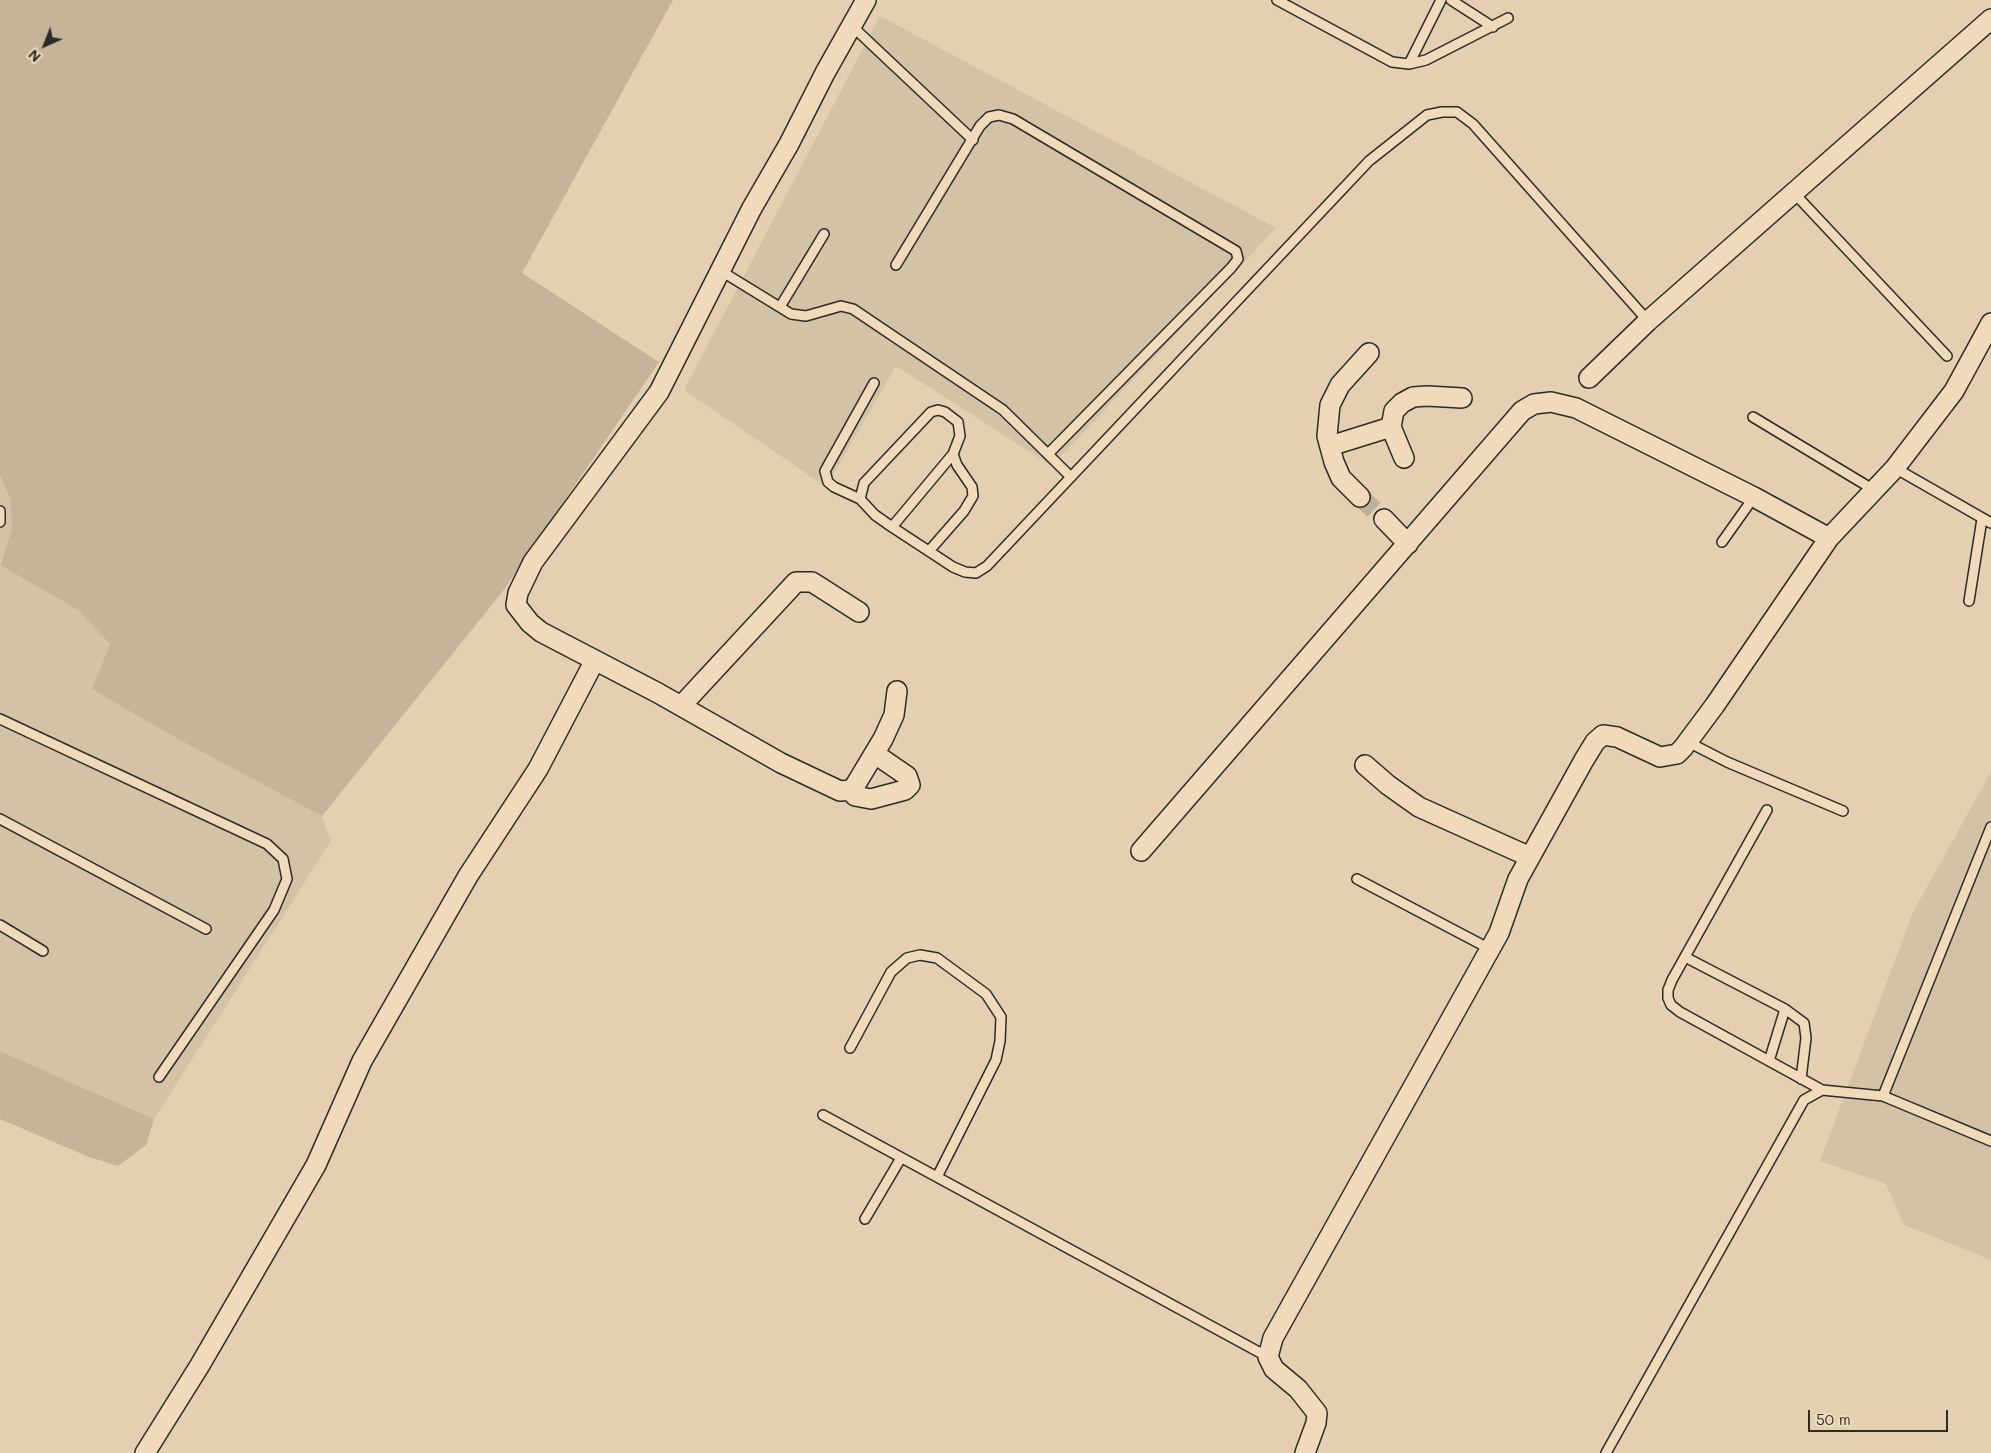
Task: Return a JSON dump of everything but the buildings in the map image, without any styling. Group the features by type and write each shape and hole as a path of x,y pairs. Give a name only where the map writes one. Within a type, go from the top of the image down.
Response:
{"street":[{"path":"851,790 840,791 818,782 681,706 548,636 530,623 516,606 523,578 659,392 752,208 789,144 825,73 866,0"},
{"path":"1589,378 1648,321 1991,19"},
{"path":"1305,1453 1316,1424 1317,1413 1298,1389 1274,1369 1268,1358 1273,1338 1499,933 1518,879 1591,748 1604,735 1617,737 1660,757 1676,754 1688,742 1829,538 1895,468 1954,391 1991,322"},
{"path":"1360,497 1342,478 1334,462 1327,436 1330,405 1340,385 1369,353"},
{"path":"1404,458 1391,427 1394,410 1413,397 1462,398"},
{"path":"1141,851 1522,411 1534,404 1551,402 1576,408 1754,497 1829,538"},
{"path":"1330,446 1391,427"},
{"path":"1384,519 1408,544"},
{"path":"681,706 796,582 812,582 859,612"},
{"path":"145,1453 200,1365 316,1165 362,1061 468,876 534,775 595,660"},
{"path":"851,790 875,754 894,715 897,691"},
{"path":"851,790 855,796 871,799 905,790 910,785 907,776 875,754"},
{"path":"1365,765 1419,807 1530,857"}],"lane":[{"path":"1277,0 1392,62 1409,64 1426,60 1508,18"},
{"path":"1409,64 1441,0"},
{"path":"1451,0 1493,27"},
{"path":"852,26 973,140"},
{"path":"874,384 825,471 828,482 834,487 860,499 875,515 952,566 965,572 976,573 987,566 1369,162 1427,115 1442,112 1457,112 1473,124 1648,321"},
{"path":"896,265 980,126 988,117 999,115 1014,119 1236,251 1238,259 1048,454"},
{"path":"1794,193 1947,356"},
{"path":"780,307 824,234"},
{"path":"721,271 791,314 806,316 841,306 853,309 978,390 1003,410 1071,477"},
{"path":"860,499 864,483 931,412 938,410 945,412 958,422 960,436 953,454 892,527"},
{"path":"1753,417 1874,490"},
{"path":"928,551 964,511 973,496 972,487 957,465 953,454"},
{"path":"1895,468 1991,523"},
{"path":"1722,542 1754,497"},
{"path":"0,511 0,522"},
{"path":"1969,601 1982,519"},
{"path":"0,719 267,844 283,859 287,879 274,910 159,1077"},
{"path":"1688,742 1727,762 1843,811"},
{"path":"1767,810 1684,957 1668,990 1671,1005 1822,1090 1883,1096 1991,1141"},
{"path":"0,819 206,929"},
{"path":"1883,1096 1991,830"},
{"path":"1357,879 1490,949"},
{"path":"0,924 44,951"},
{"path":"850,1048 891,972 907,958 920,954 937,958 986,994 1001,1017 1000,1041 996,1060 937,1177"},
{"path":"1684,957 1794,1014 1804,1023 1806,1029 1801,1079"},
{"path":"1770,1061 1784,1009"},
{"path":"1606,1453 1804,1100 1822,1090"},
{"path":"823,1115 1268,1358"},
{"path":"865,1219 901,1158"}],"shaded area":[{"path":"0,0 673,0 522,273 659,362 503,591 322,816 171,735 92,689 110,644 78,610 0,565 12,528 10,499 0,475"},
{"path":"880,16 1276,228 1052,466 896,366 826,487 684,390"},
{"path":"0,475 10,499 12,528 0,562"},
{"path":"0,565 78,610 110,644 92,689 322,816 331,841 154,1119 0,1051"},
{"path":"1991,772 1991,1260 1904,1225 1886,1184 1820,1161 1913,912"},
{"path":"0,1051 154,1119 146,1145 118,1166 89,1157 0,1119"}],"tunnel":[{"path":"1360,497 1384,519"}]}
